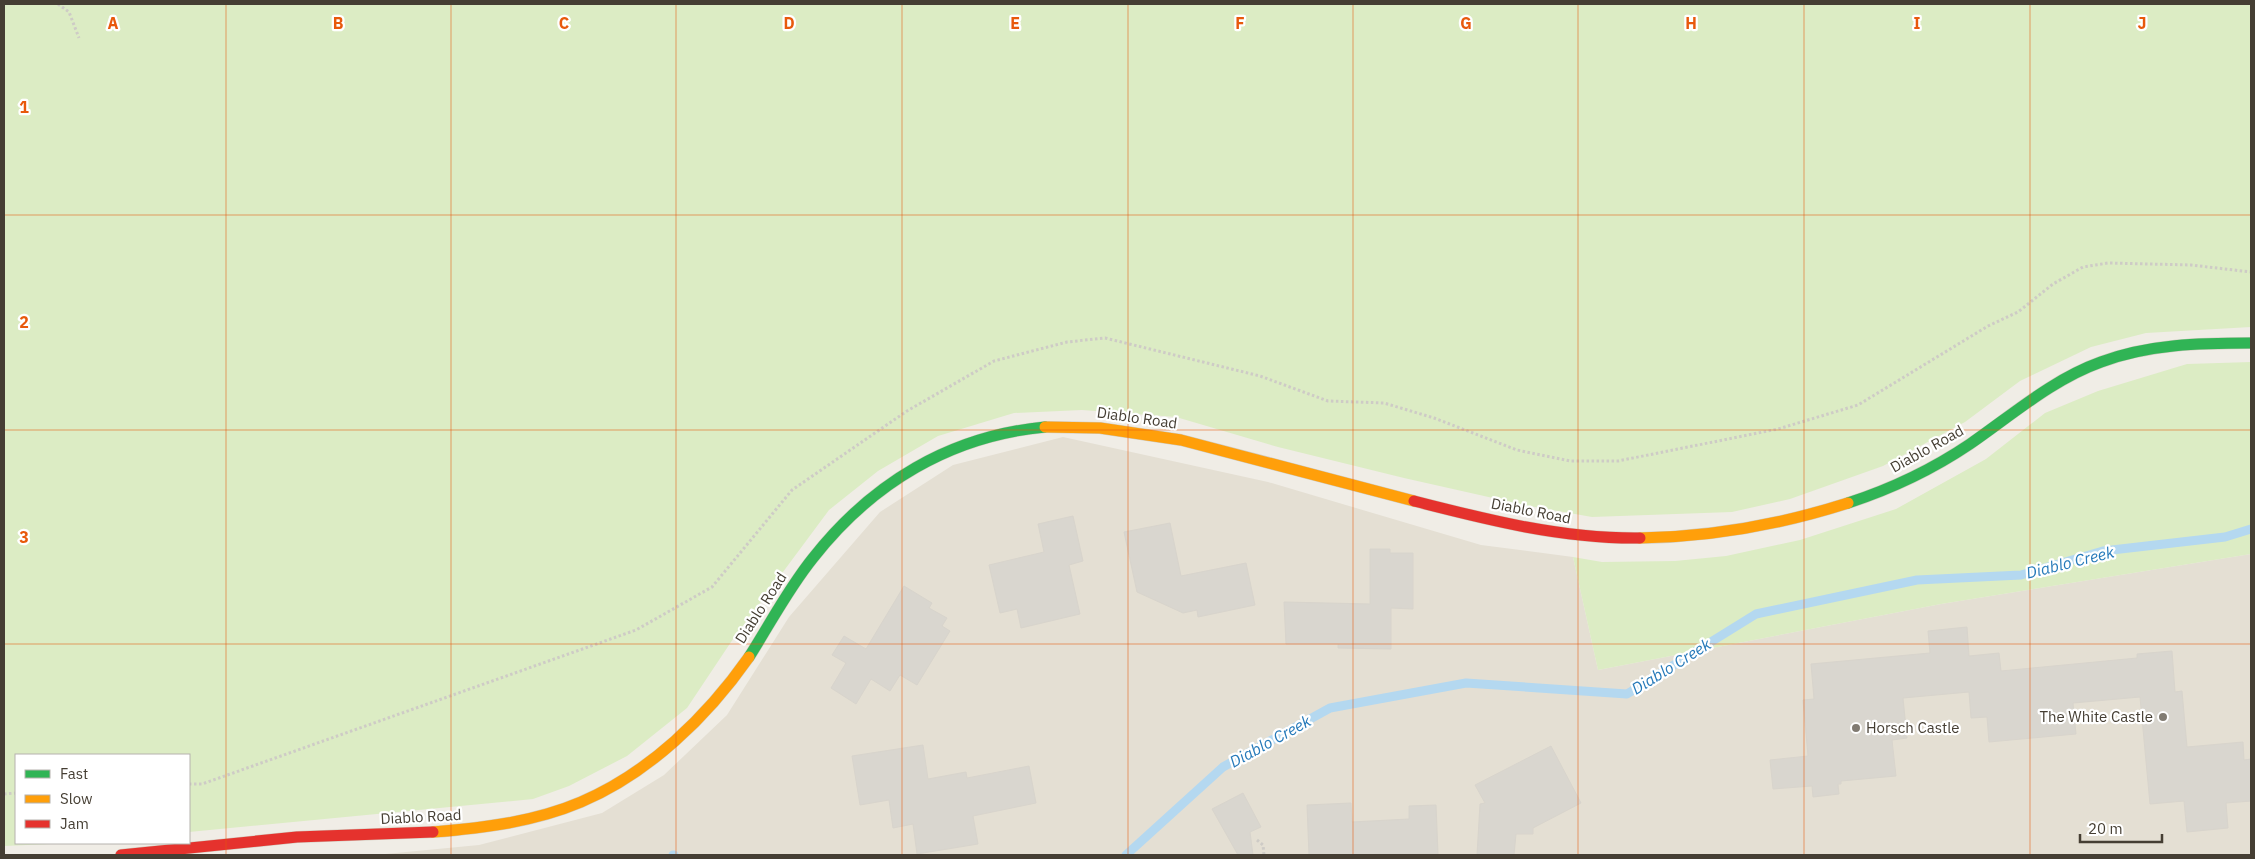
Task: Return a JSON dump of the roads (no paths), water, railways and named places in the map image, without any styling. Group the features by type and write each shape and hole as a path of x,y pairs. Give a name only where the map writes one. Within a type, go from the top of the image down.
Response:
{"street":[{"name":"Diablo Road","path":"121,855 286,838 479,828 552,813 592,797 642,766 674,740 735,677 795,582 833,533 885,488 912,470 957,446 1003,432 1022,428 1066,425 1128,430 1188,441 1430,504 1515,524 1578,536 1612,538 1686,536 1748,528 1858,500 1950,457 2059,381 2106,360 2134,352 2159,348 2251,343"}],"waterway":[{"name":"Diablo Creek","path":"1126,855 1223,767 1330,708 1466,683 1627,694 1756,614 1917,580 2021,575 2103,551 2225,537 2251,529"}],"place":[{"name":"The White Castle","path":"2163,717"},
{"name":"Horsch Castle","path":"1856,728"}]}
